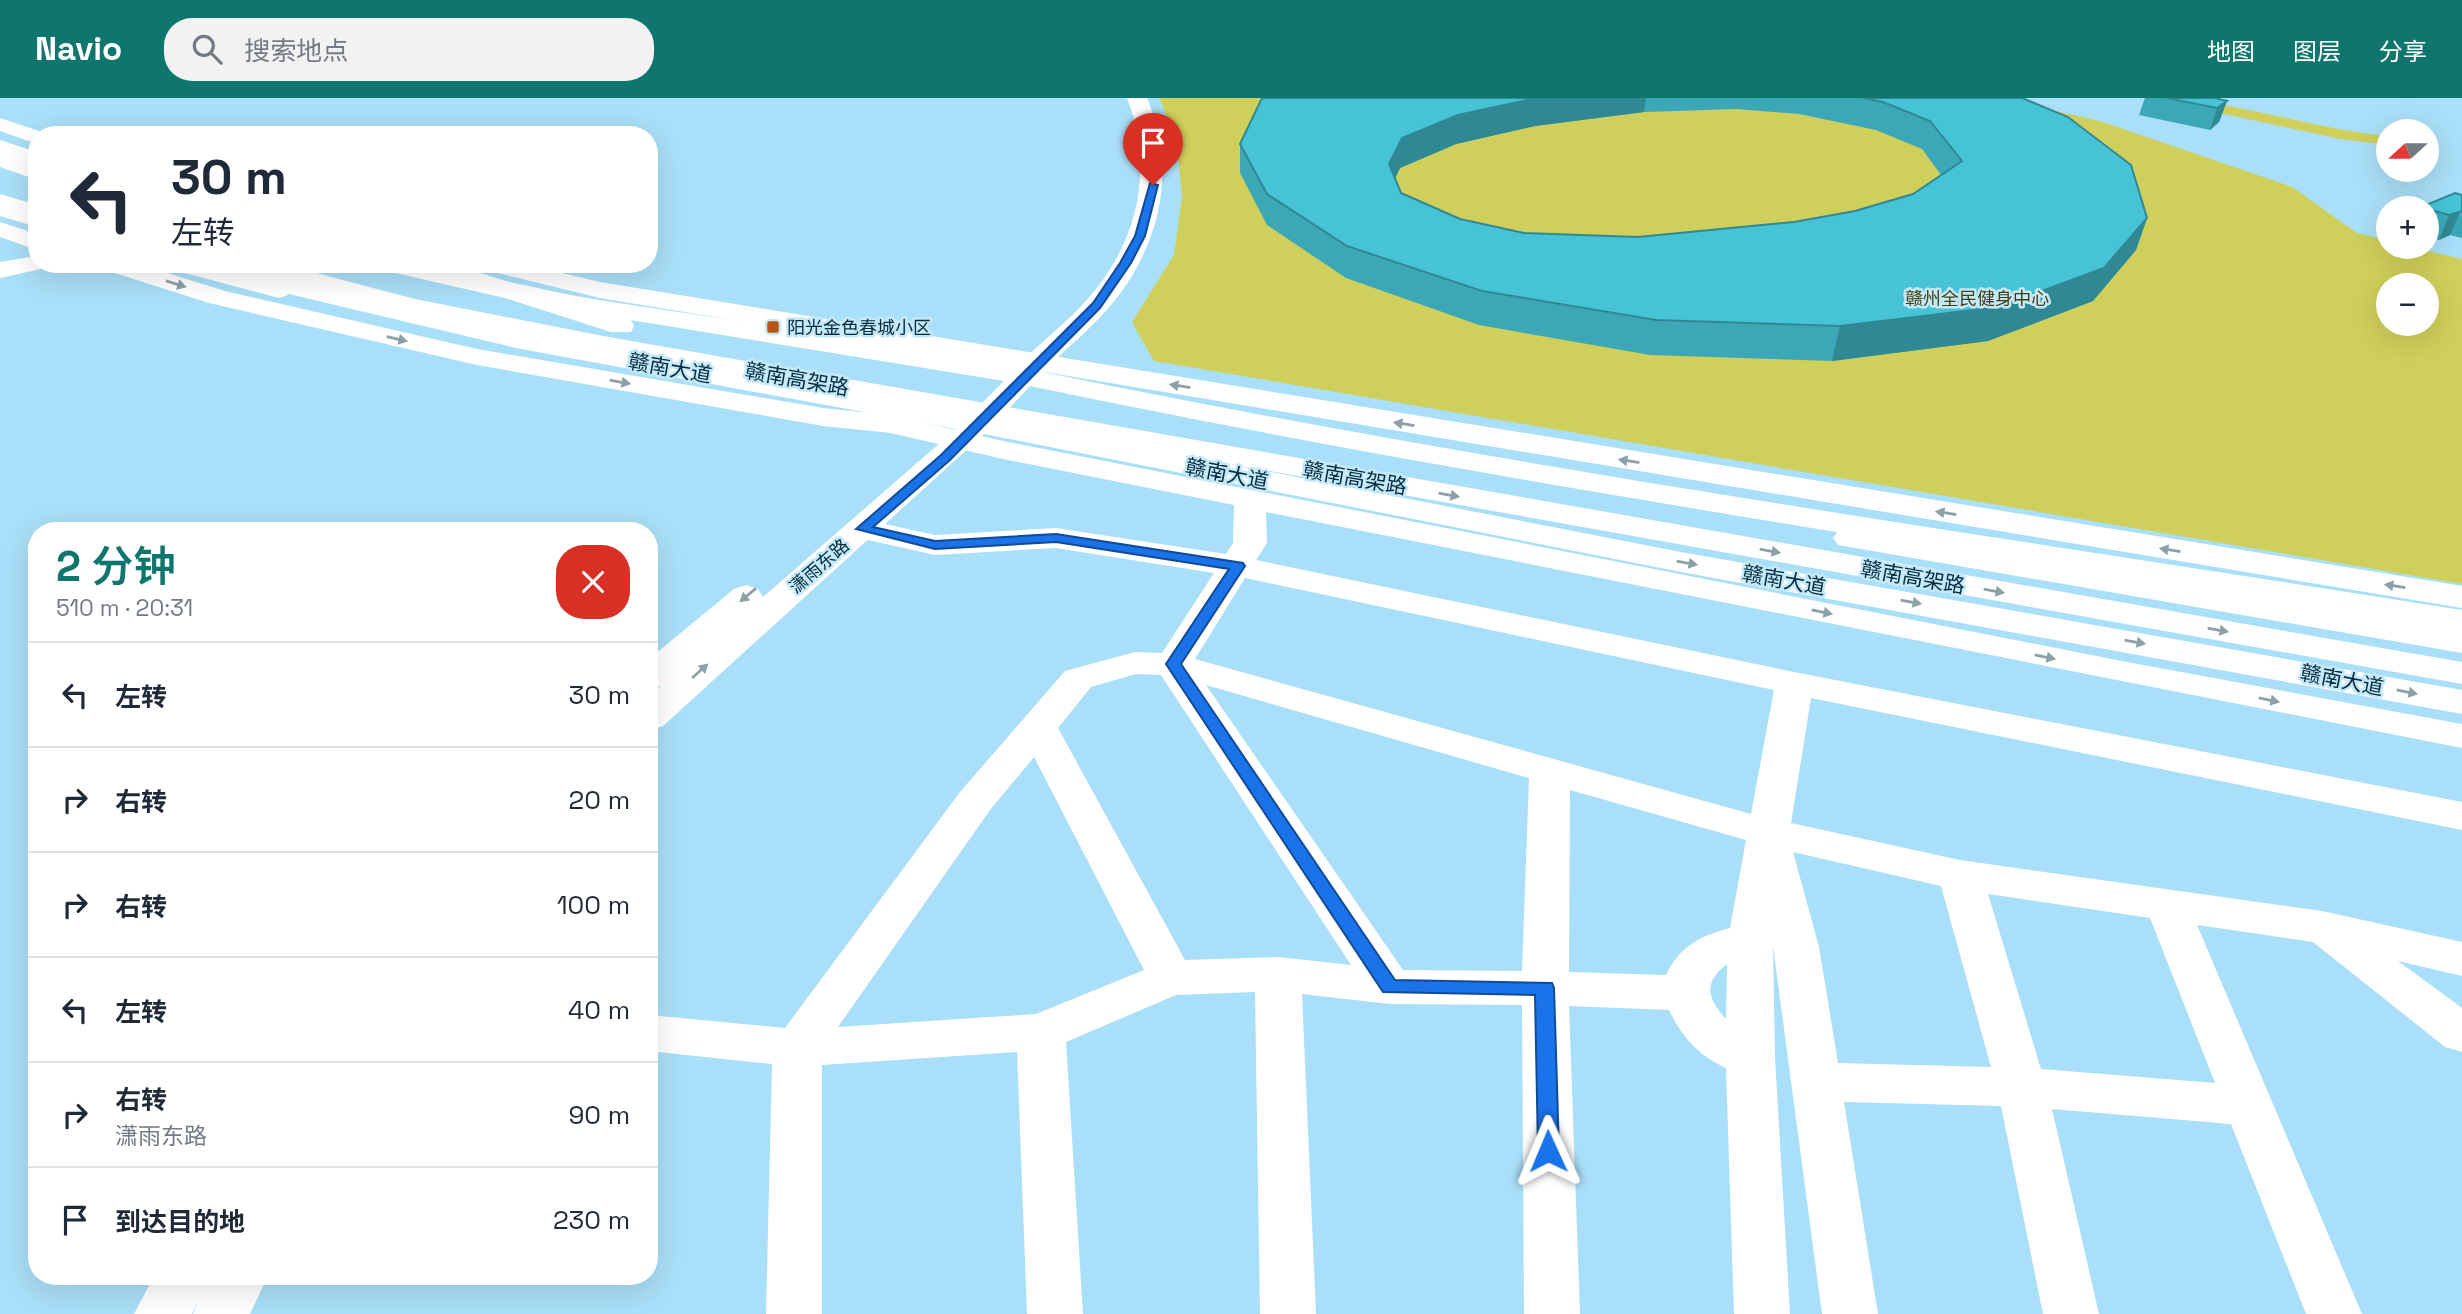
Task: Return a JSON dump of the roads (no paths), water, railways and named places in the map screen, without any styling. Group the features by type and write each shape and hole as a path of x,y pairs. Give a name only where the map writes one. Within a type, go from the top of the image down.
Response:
{"main road":[{"path":"1120,98 1129,127 1132,163 1129,186"},
{"name":"潇雨东路","path":"1015,367 1096,305 1126,263 1140,236 1153,185 1154,162 1150,125 1138,98"},
{"path":"0,124 28,135"},
{"path":"0,141 28,143"},
{"path":"0,141 28,148"},
{"path":"0,141 28,155"},
{"path":"0,160 28,170"},
{"path":"0,188 28,197"},
{"path":"0,201 28,210"},
{"path":"0,209 28,217"},
{"path":"0,229 28,240"},
{"path":"0,270 28,265"},
{"path":"140,273 218,297 477,357 823,417 955,428 1003,450 2127,673 2462,736"},
{"path":"215,273 389,317 615,336"},
{"name":"赣南大道","path":"233,273 516,340 955,428 2462,702"},
{"name":"赣南高架路","path":"286,273 413,307 615,336 2311,632"},
{"name":"赣南高架路","path":"377,273 615,336"},
{"path":"421,273 543,297 955,362 1015,367 1163,405 1673,494 2462,621"},
{"path":"448,273 615,336"},
{"path":"529,273 600,290 1015,367 2462,597"},
{"name":"潇雨东路","path":"658,710 862,529 1015,367 1076,292"},
{"name":"潇雨东路","path":"658,670 834,522 955,428"},
{"path":"1173,664 1238,566 1250,543 1250,498"},
{"path":"862,529 935,545 1056,538 1238,566 1794,683 2462,816"},
{"path":"2311,632 2462,641"},
{"path":"2311,632 2462,675"},
{"path":"794,1314 797,1048 975,801 1037,724 1078,679 1135,663 1173,664 1766,832 1960,875 2322,927 2462,959"},
{"path":"1173,664 1390,987"},
{"path":"1762,1314 1750,1058 1749,940 1794,683"},
{"path":"1037,724 1171,978"},
{"path":"1550,770 1545,988 1552,1314"},
{"path":"1766,832 1796,947 1850,1314"},
{"path":"1960,875 2022,1087 2071,1314"},
{"path":"2166,903 2334,1314"},
{"path":"2322,927 2462,1034"},
{"path":"1749,940 1714,947 1701,956 1687,979 1687,993 1691,1008 1713,1037 1750,1058"},
{"path":"1278,974 1288,1314"},
{"path":"658,1034 797,1048 1041,1032 1171,978 1278,974 1390,987 1545,988 1687,993"},
{"path":"1041,1032 1055,1314"},
{"path":"1817,1082 2022,1087 2249,1106"},
{"path":"162,1314 178,1285"},
{"path":"221,1314 236,1285"}],"place":[{"name":"阳光金色春城小区","path":"773,327"}],"park label":[{"name":"赣州全民健身中心","path":"1977,298"}]}
